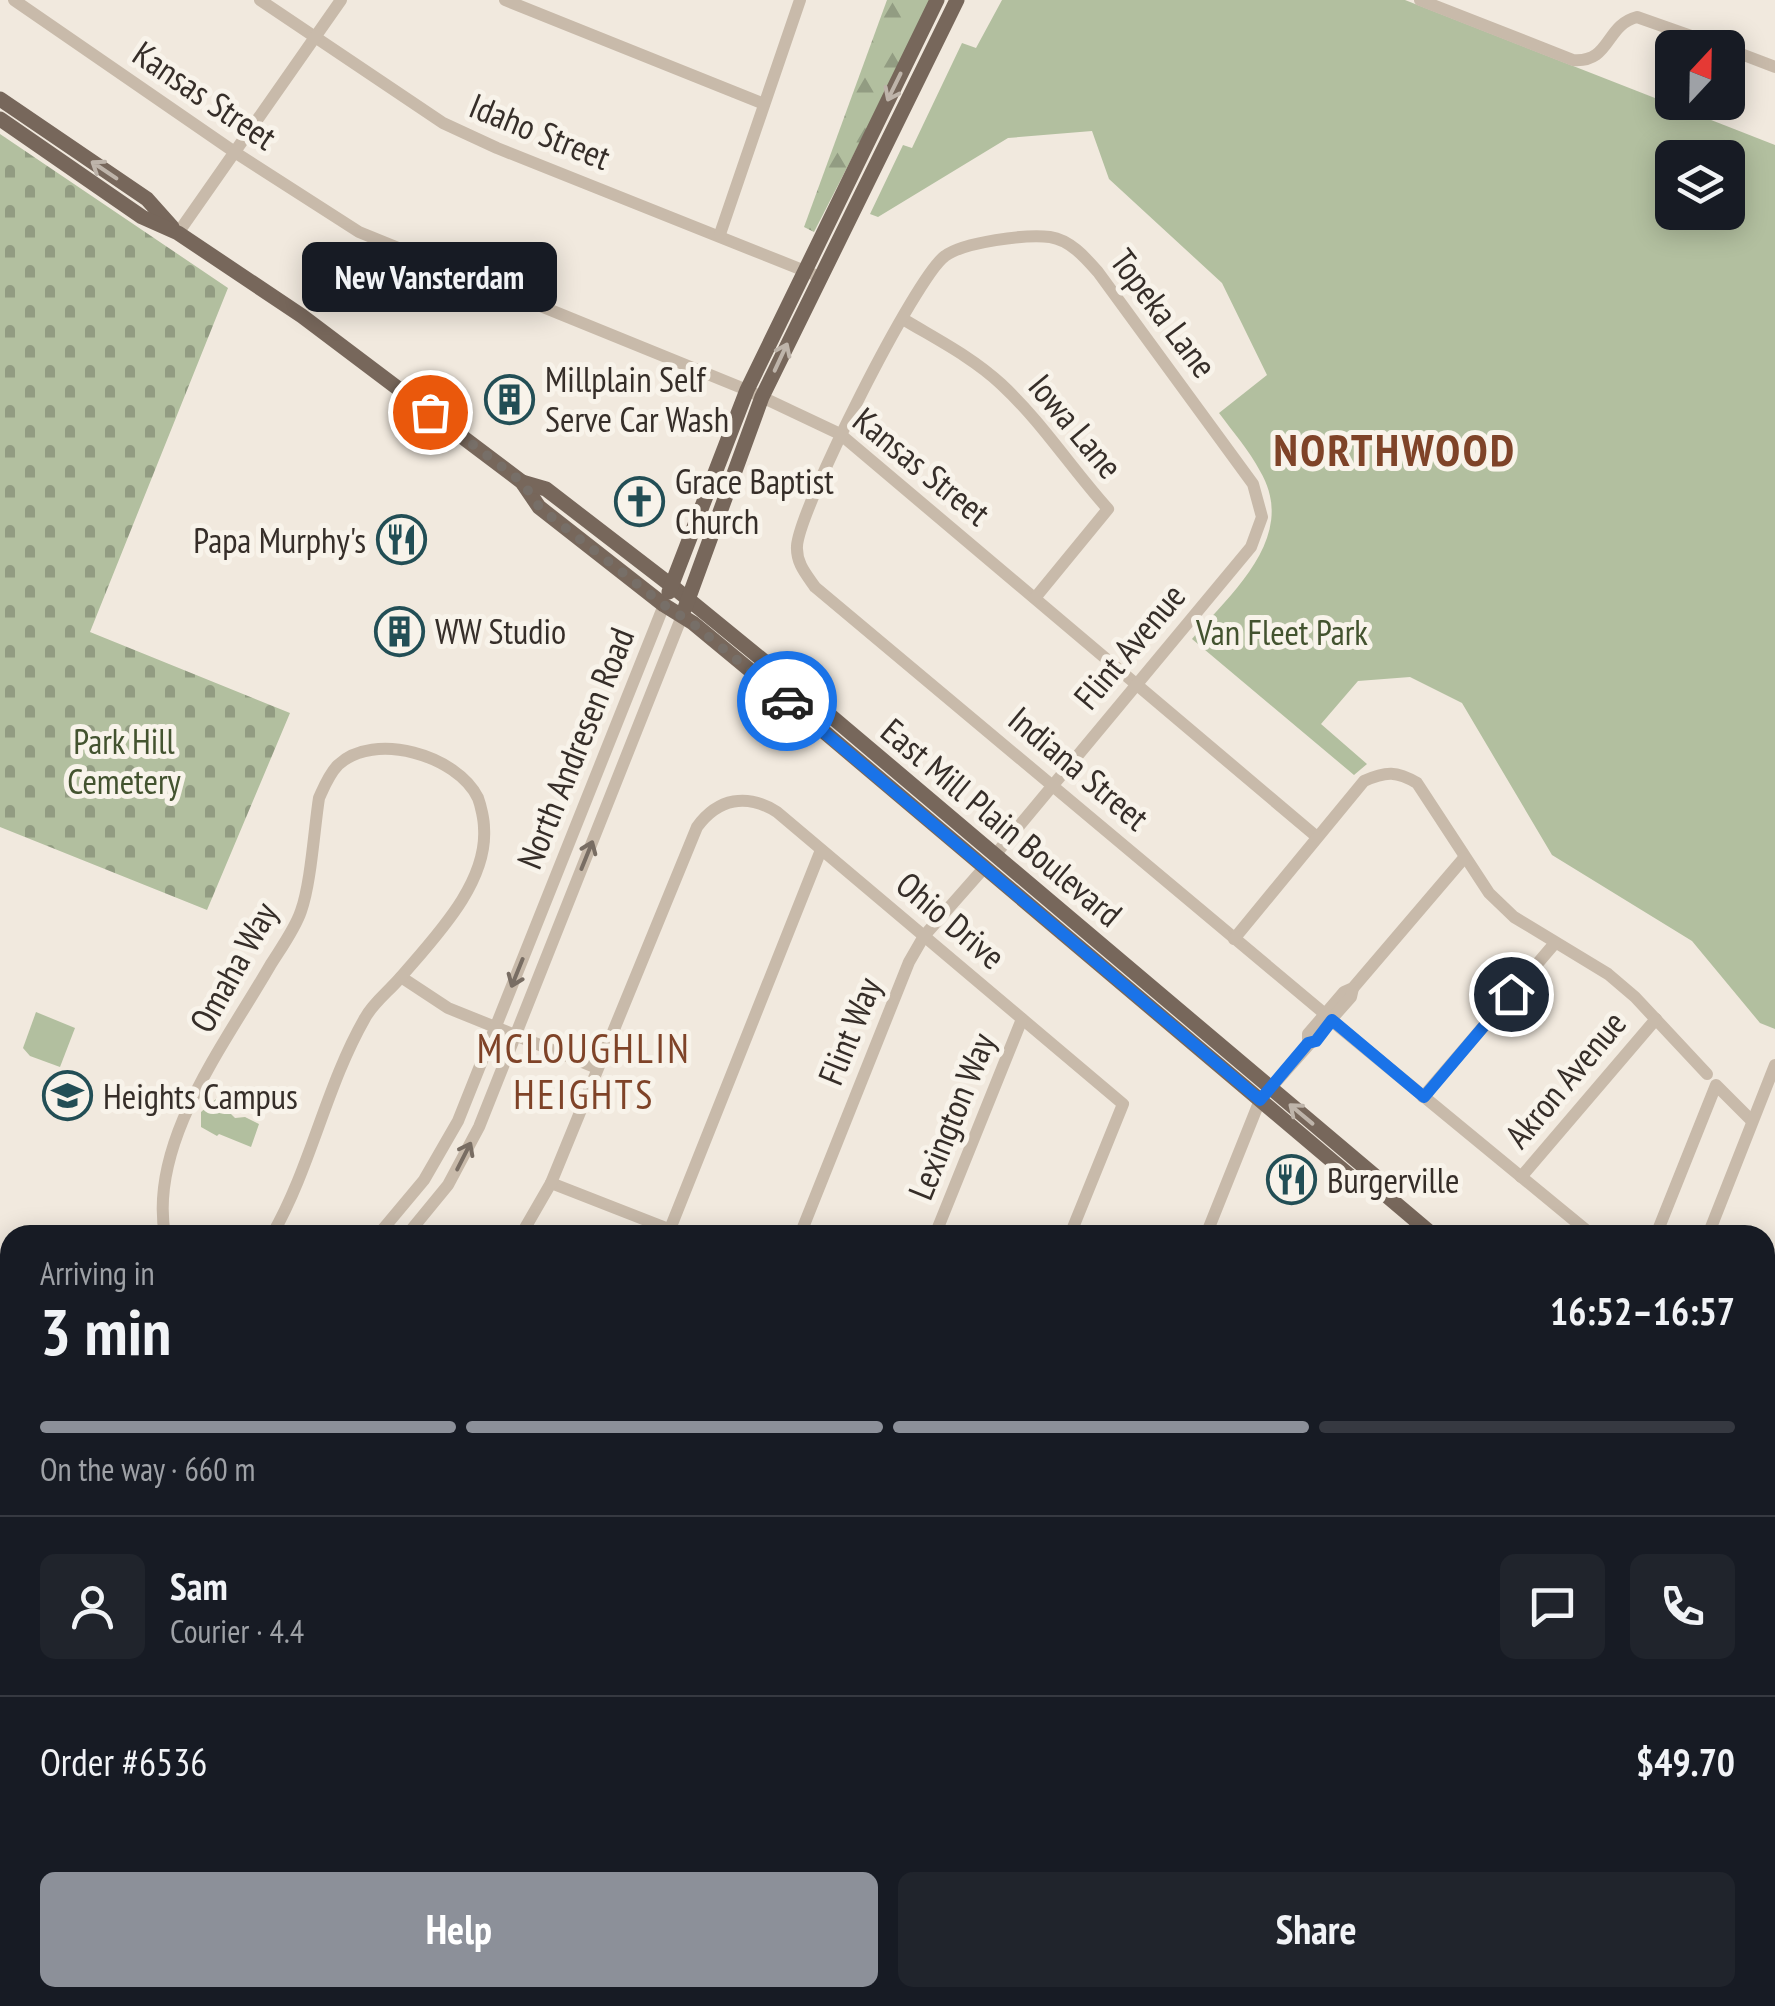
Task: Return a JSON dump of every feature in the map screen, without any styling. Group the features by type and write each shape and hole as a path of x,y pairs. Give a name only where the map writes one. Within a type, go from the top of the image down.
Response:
{"main road":[{"name":"North Andresen Road","path":"664,605 747,390 937,0"},
{"name":"North Andresen Road","path":"682,616 762,397 957,0"},
{"name":"East Mill Plain Boulevard","path":"0,99 147,200 178,234"},
{"name":"East Mill Plain Boulevard","path":"0,119 142,216 178,234 316,326 522,482 540,508 682,616 984,868 1265,1094 1374,1176 1381,1190 1421,1225"},
{"name":"East Mill Plain Boulevard","path":"522,482 546,489 689,600 995,855 1265,1094"}],"street":[{"name":"Kansas Street","path":"14,0 236,153 360,232 747,390 840,434 1317,837"},
{"name":"Idaho Street","path":"260,0 443,123 820,276"},
{"path":"178,234 341,0"},
{"path":"505,0 764,104"},
{"path":"720,234 800,0"},
{"path":"1420,0 1573,60 1596,57 1619,25 1637,17 1674,30"},
{"path":"1745,55 1775,67"},
{"name":"Topeka Lane","path":"798,564 797,544 840,434 903,319 942,258 983,242 1050,237 1069,244 1098,272 1253,484 1262,517"},
{"name":"Iowa Lane","path":"903,319 968,358 999,382 1054,439 1108,510 1034,598"},
{"name":"Flint Avenue","path":"995,855 1251,548 1262,517"},
{"name":"Indiana Street","path":"798,564 814,587 1580,1225"},
{"name":"North Andresen Road","path":"386,1225 424,1180 444,1148 664,605"},
{"name":"North Andresen Road","path":"417,1225 463,1161 682,616"},
{"name":"Omaha Way","path":"163,1225 163,1188 182,1124 198,1089 301,912 319,798 325,783 339,764 378,748 430,760 462,778 478,798 484,829 476,874 401,977"},
{"path":"1234,939 1364,781 1378,774 1398,772 1417,783 1489,893 1514,917 1608,974 1752,1121"},
{"name":"Ohio Drive","path":"598,1068 697,826 706,814 733,800 764,804 1123,1104 1076,1225"},
{"path":"672,1225 821,850"},
{"path":"1210,1225 1265,1094 1308,1043 1308,1034 1329,1017 1344,992 1353,988 1464,858"},
{"name":"Flint Way","path":"804,1225 909,962 924,936 984,868"},
{"path":"1424,1097 1555,943"},
{"path":"276,1225 356,1034 367,1014 401,977 448,1008 598,1068 551,1183 527,1225"},
{"name":"Lexington Way","path":"939,1225 1022,1019"},
{"name":"Akron Avenue","path":"1521,1177 1656,1019"},
{"path":"1712,1225 1775,1065"},
{"path":"1660,1225 1712,1080"},
{"path":"551,1183 660,1225"}],"green space":[{"path":"887,0 933,0 814,232 804,227"},
{"name":"Van Fleet Park","path":"1002,0 1405,0 1655,98 1655,120 1711,120 1775,145 1775,1029 1760,1023 1692,941 1552,855 1462,703 1410,677 1358,681 1321,724 1367,764 1354,775 1192,639 1241,583 1266,541 1271,519 1270,495 1256,463 1219,413 1267,375 1222,283 1109,179 1092,131 1008,138 878,217 870,214 903,145 912,148 962,43 976,48"},
{"name":"Park Hill Cemetery","path":"0,134 228,288 90,632 290,713 207,910 0,827"},
{"path":"36,1012 75,1028 60,1067 30,1056 23,1048"},
{"path":"216,1099 235,1118 245,1117 259,1124 251,1147 201,1127 201,1112"}],"way so far":[{"path":"430,412 522,482 540,508 787,701"}],"place":[{"name":"Millplain Self Serve Car Wash","path":"510,399"},
{"name":"New Vansterdam","path":"430,412"},
{"name":"Grace Baptist Church","path":"640,501"},
{"name":"Papa Murphy's","path":"401,540"},
{"name":"WW Studio","path":"400,631"},
{"name":"Heights Campus","path":"68,1096"},
{"name":"Burgerville","path":"1292,1180"}],"district":[{"name":"NORTHWOOD","path":"1395,449"},
{"name":"MCLOUGHLIN HEIGHTS","path":"584,1071"}],"route":[{"path":"787,701 1260,1100 1332,1020 1424,1097 1511,994"}]}
